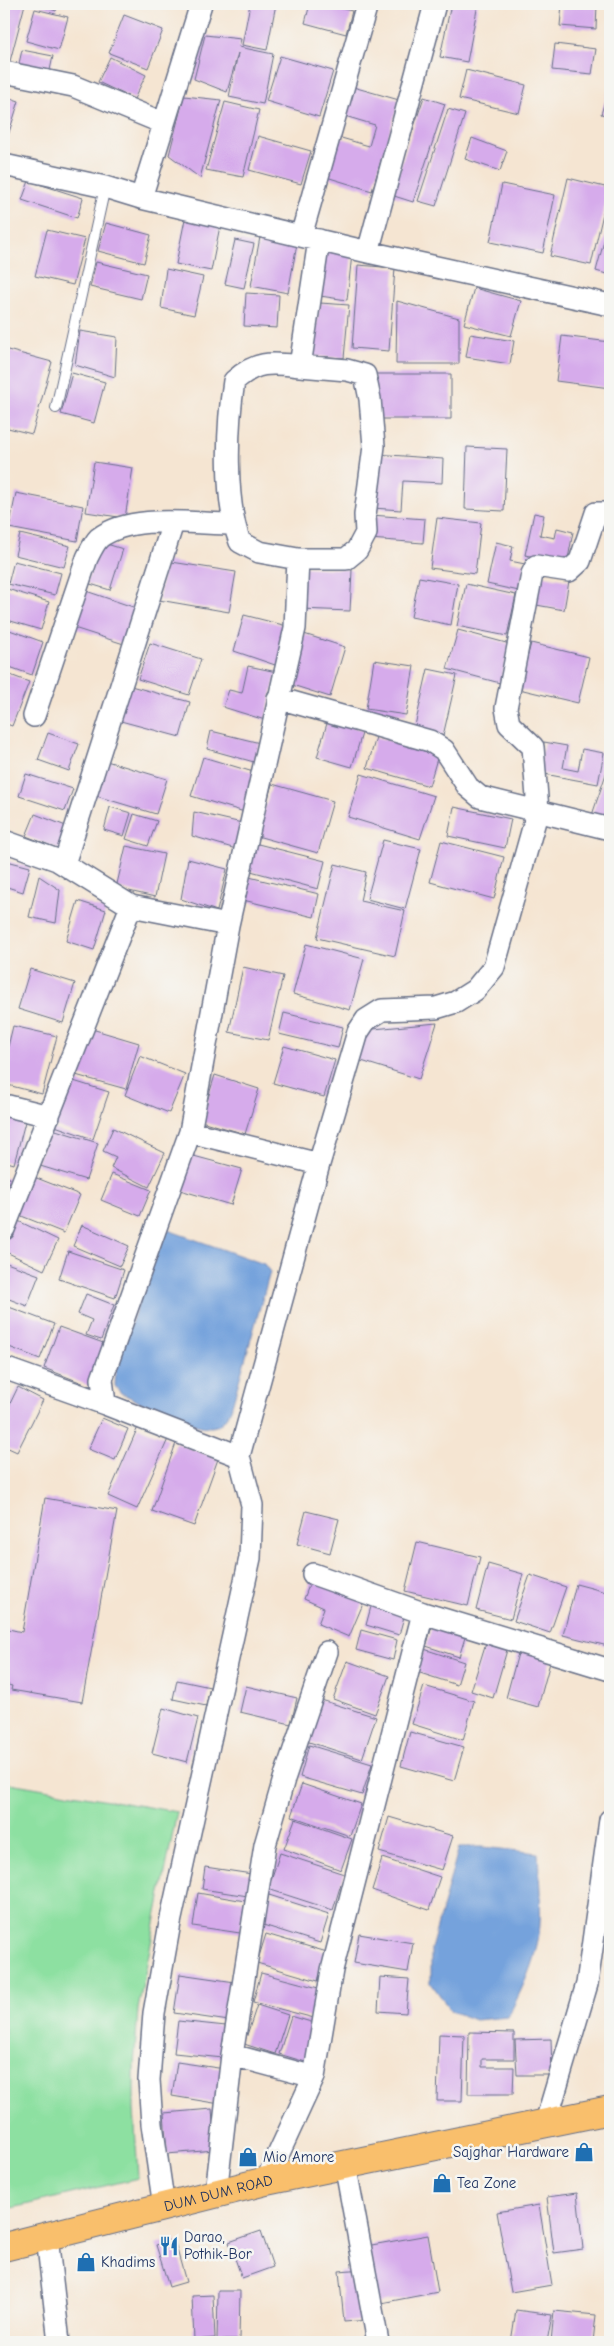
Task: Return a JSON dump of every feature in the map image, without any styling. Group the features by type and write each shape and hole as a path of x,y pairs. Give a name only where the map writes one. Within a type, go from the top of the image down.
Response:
{"main road":[{"name":"DUM DUM ROAD","path":"4,2247 266,2181 610,2110"}],"street":[{"path":"141,198 201,4"},
{"path":"300,366 310,238 367,4"},
{"path":"368,252 435,4"},
{"path":"4,72 73,86 163,123"},
{"path":"4,165 105,187 141,198 368,252 610,305"},
{"path":"266,363 300,366 347,370 365,375 370,399 374,446 365,515 366,533 362,544 346,559 298,559 259,552 240,542 233,524 229,465 231,404 234,381 244,371 266,363"},
{"path":"164,2207 152,2124 149,2080 154,2013 170,1923 250,1558 252,1505 240,1456 319,1164 358,1032 366,1020 382,1010 436,1008 456,1002 475,990 494,967 538,810 533,747 508,724 506,708 532,574 536,566 569,570 580,561 596,513 610,513"},
{"path":"34,716 87,558 98,539 114,530 137,523 233,524"},
{"path":"64,864 173,523"},
{"path":"105,1404 102,1379 190,1132 228,925 278,698 296,628 298,559"},
{"path":"278,698 430,741 444,750 468,788 480,796 610,829"},
{"path":"4,841 58,860 131,906 228,925"},
{"path":"4,1229 131,906"},
{"path":"4,1105 49,1116"},
{"path":"190,1132 319,1164"},
{"path":"4,1368 105,1404 240,1456"},
{"path":"313,1574 423,1613 610,1670"},
{"path":"266,2181 314,2077 332,1970 423,1613"},
{"path":"216,2193 232,2055 265,1846 284,1779 327,1652"},
{"path":"546,2122 587,1984 610,1820"},
{"path":"232,2055 314,2077"},
{"path":"345,2164 378,2342"},
{"path":"47,2237 59,2342"}],"lane":[{"path":"56,408 105,187"}],"green space":[{"path":"4,1782 177,1812 138,2009 134,2065 134,2109 138,2178 4,2210"}],"water":[{"path":"165,1229 264,1264 270,1272 231,1409 227,1417 216,1426 208,1427 183,1421 121,1393 115,1386 116,1366"},
{"path":"459,1847 482,1847 538,1853 540,1927 538,1938 534,1958 508,2017 475,2020 451,2011 431,1983 431,1949"}],"building":[{"path":"4,4 25,4 9,65 4,63"},
{"path":"36,4 58,4 56,11"},
{"path":"250,4 276,4 267,50 242,45"},
{"path":"310,4 323,4 352,11 346,34 305,23"},
{"path":"451,4 478,4 467,62 440,57"},
{"path":"562,4 597,4 596,29 560,26"},
{"path":"35,9 68,17 59,50 26,41"},
{"path":"124,15 163,30 148,68 109,53"},
{"path":"205,35 241,39 239,47 273,54 263,104 229,97 238,53 227,92 194,79"},
{"path":"555,44 596,49 592,74 552,70"},
{"path":"22,50 53,56 49,75 18,68"},
{"path":"280,56 333,71 319,117 266,101"},
{"path":"110,57 146,75 134,99 98,82"},
{"path":"466,70 526,85 519,113 459,99"},
{"path":"346,85 399,100 372,191 320,175 331,135 369,146 375,125 338,114"},
{"path":"610,85 610,116 601,114"},
{"path":"4,96 19,101 4,148"},
{"path":"184,96 221,100 200,178 169,155"},
{"path":"424,97 445,104 413,202 391,195"},
{"path":"225,102 259,110 243,177 206,170"},
{"path":"448,109 465,114 436,206 418,201"},
{"path":"258,136 311,151 301,184 249,170"},
{"path":"472,138 507,151 500,171 465,159"},
{"path":"568,178 609,188 591,265 550,256"},
{"path":"29,181 83,198 77,218 22,200"},
{"path":"502,184 555,195 543,253 490,242"},
{"path":"185,219 220,226 211,271 176,264"},
{"path":"610,219 610,275 596,271"},
{"path":"106,223 151,235 144,263 98,251"},
{"path":"47,230 85,239 73,285 35,276"},
{"path":"260,237 297,244 288,293 251,286"},
{"path":"235,240 254,244 244,288 225,284"},
{"path":"323,250 352,254 347,300 320,296"},
{"path":"96,262 147,274 141,299 90,287"},
{"path":"358,265 395,268 389,351 352,348"},
{"path":"166,269 203,277 194,315 161,308"},
{"path":"474,288 521,301 511,336 464,324"},
{"path":"246,293 279,295 277,328 244,326"},
{"path":"397,301 459,318 459,364 396,364"},
{"path":"320,303 349,305 344,358 312,356"},
{"path":"80,331 117,337 115,377 75,365"},
{"path":"470,334 514,341 510,364 466,357"},
{"path":"562,336 610,342 610,388 556,381"},
{"path":"4,349 52,362 32,434 4,427"},
{"path":"72,373 105,382 94,423 61,414"},
{"path":"374,374 451,374 451,419 374,419"},
{"path":"467,447 507,449 504,511 465,509"},
{"path":"377,454 443,459 442,483 403,481 401,510 373,508"},
{"path":"94,462 133,468 125,518 86,512"},
{"path":"16,493 83,506 77,541 9,528"},
{"path":"534,513 544,515 540,535 555,538 557,528 573,532 567,564 525,555"},
{"path":"371,515 425,519 423,543 369,539"},
{"path":"437,518 481,523 475,574 430,568"},
{"path":"20,534 70,546 64,567 15,555"},
{"path":"100,542 123,549 110,590 87,583"},
{"path":"496,542 513,546 510,561 525,564 519,591 487,584"},
{"path":"14,561 61,573 55,595 8,584"},
{"path":"165,561 236,572 229,612 159,600"},
{"path":"302,567 352,570 350,611 300,609"},
{"path":"536,574 569,581 564,610 531,604"},
{"path":"419,577 458,584 451,625 411,617"},
{"path":"466,584 516,595 507,636 457,626"},
{"path":"4,588 49,602 41,630 4,619"},
{"path":"86,591 142,610 130,646 74,628"},
{"path":"244,615 291,627 281,667 234,651"},
{"path":"4,628 43,642 32,675 4,665"},
{"path":"458,630 510,644 500,683 447,669"},
{"path":"304,634 345,647 330,697 289,684"},
{"path":"150,643 201,659 189,695 138,679"},
{"path":"531,643 589,657 578,703 519,689"},
{"path":"374,660 414,666 406,715 366,709"},
{"path":"248,666 277,672 265,720 223,707 229,690 242,693"},
{"path":"428,669 457,675 443,736 414,730"},
{"path":"5,673 29,682 12,726 4,723"},
{"path":"127,685 190,702 180,737 117,720"},
{"path":"328,720 363,730 352,767 317,757"},
{"path":"211,731 260,743 254,762 207,749"},
{"path":"48,733 79,744 69,771 38,760"},
{"path":"376,737 438,755 429,786 367,768"},
{"path":"544,742 567,746 563,768 578,771 582,749 604,753 598,784 539,773"},
{"path":"203,757 260,774 248,813 191,796"},
{"path":"103,760 167,779 156,814 93,795"},
{"path":"608,768 610,769 610,821 592,815"},
{"path":"26,774 73,789 65,811 19,796"},
{"path":"361,774 434,796 420,839 348,817"},
{"path":"272,784 333,801 318,853 257,836"},
{"path":"110,807 131,813 124,836 104,830"},
{"path":"454,807 511,819 505,848 448,836"},
{"path":"194,812 242,823 236,849 192,836"},
{"path":"35,814 71,828 62,850 26,836"},
{"path":"134,814 157,821 148,846 126,839"},
{"path":"383,840 421,849 405,909 367,899"},
{"path":"441,841 504,857 494,899 430,882"},
{"path":"254,843 325,861 318,889 247,870"},
{"path":"126,846 164,854 155,897 116,888"},
{"path":"188,859 227,869 217,911 181,899"},
{"path":"7,861 30,867 23,892 4,886 4,871"},
{"path":"335,864 366,872 360,901 405,911 395,956 317,938"},
{"path":"39,876 60,890 56,923 29,917"},
{"path":"249,877 319,894 314,917 243,900"},
{"path":"78,901 106,910 94,950 66,941"},
{"path":"306,944 364,959 350,1010 293,994"},
{"path":"243,967 283,976 268,1040 229,1032"},
{"path":"30,969 75,983 63,1023 18,1009"},
{"path":"284,1013 343,1027 338,1048 279,1034"},
{"path":"437,1023 419,1079 355,1059 363,1030"},
{"path":"13,1026 57,1036 42,1094 4,1084 4,1063"},
{"path":"85,1027 139,1043 126,1089 72,1074"},
{"path":"284,1046 335,1060 324,1097 273,1083"},
{"path":"140,1056 185,1074 169,1113 125,1095"},
{"path":"215,1075 259,1089 245,1134 201,1121"},
{"path":"67,1079 109,1092 93,1139 52,1125"},
{"path":"4,1112 26,1118 14,1164 4,1161"},
{"path":"49,1128 98,1143 86,1180 37,1165"},
{"path":"113,1128 165,1153 149,1187 111,1168 116,1157 103,1151"},
{"path":"190,1155 242,1169 231,1205 180,1190"},
{"path":"112,1174 151,1190 140,1216 101,1200"},
{"path":"29,1175 80,1195 64,1233 14,1213"},
{"path":"4,1177 10,1178 4,1196"},
{"path":"12,1218 58,1240 44,1270 4,1251 4,1235"},
{"path":"82,1225 129,1246 120,1266 73,1246"},
{"path":"68,1251 124,1270 115,1298 59,1279"},
{"path":"4,1262 39,1275 27,1306 4,1297"},
{"path":"86,1294 114,1305 101,1340 86,1335 92,1320 78,1314"},
{"path":"9,1307 54,1324 40,1359 4,1345 4,1320"},
{"path":"59,1327 106,1344 90,1386 44,1368"},
{"path":"18,1387 43,1400 17,1452 4,1446 4,1416"},
{"path":"102,1418 128,1429 115,1460 88,1449"},
{"path":"138,1427 168,1439 137,1509 108,1496"},
{"path":"176,1443 218,1459 194,1526 152,1511"},
{"path":"45,1498 117,1511 82,1702 11,1690 12,1686 4,1684 4,1628 22,1632"},
{"path":"306,1511 339,1519 330,1553 297,1544"},
{"path":"417,1542 480,1557 468,1606 405,1591"},
{"path":"488,1564 523,1574 511,1619 476,1610"},
{"path":"530,1575 566,1587 550,1633 514,1621"},
{"path":"312,1577 365,1599 349,1637 318,1624 324,1608 304,1599"},
{"path":"576,1584 610,1593 610,1637 608,1646 563,1635"},
{"path":"372,1603 405,1613 399,1635 366,1625"},
{"path":"434,1620 467,1631 459,1657 426,1646"},
{"path":"361,1630 397,1640 393,1660 356,1650"},
{"path":"488,1636 509,1643 493,1698 471,1691"},
{"path":"520,1646 552,1655 538,1707 506,1698"},
{"path":"424,1649 464,1662 457,1685 417,1672"},
{"path":"347,1661 389,1676 375,1714 333,1699"},
{"path":"177,1680 210,1687 206,1706 173,1699"},
{"path":"246,1686 297,1698 291,1724 240,1712"},
{"path":"424,1686 474,1701 463,1740 412,1724"},
{"path":"318,1699 376,1717 362,1759 306,1741"},
{"path":"163,1708 198,1718 187,1762 152,1753"},
{"path":"410,1732 464,1747 454,1781 401,1766"},
{"path":"309,1745 372,1764 362,1795 300,1777"},
{"path":"302,1784 361,1804 350,1836 291,1816"},
{"path":"389,1817 453,1836 442,1870 379,1852"},
{"path":"295,1819 352,1839 341,1870 284,1849"},
{"path":"280,1853 344,1874 333,1910 268,1889"},
{"path":"382,1858 440,1877 429,1910 372,1890"},
{"path":"205,1867 252,1874 248,1896 202,1889"},
{"path":"198,1893 245,1901 240,1933 193,1926"},
{"path":"269,1895 329,1914 320,1943 260,1924"},
{"path":"266,1934 327,1952 318,1981 257,1963"},
{"path":"359,1934 413,1943 408,1972 354,1963"},
{"path":"261,1973 326,1990 318,2019 253,2002"},
{"path":"180,1974 235,1982 229,2021 174,2013"},
{"path":"380,1977 409,1979 406,2013 378,2011"},
{"path":"257,2005 288,2015 275,2054 244,2044"},
{"path":"291,2016 321,2025 309,2063 279,2054"},
{"path":"178,2021 226,2026 223,2058 174,2053"},
{"path":"469,2032 514,2033 514,2059 482,2059 482,2067 514,2067 513,2094 468,2094"},
{"path":"439,2034 464,2035 462,2101 437,2101"},
{"path":"551,2039 552,2075 517,2075 515,2040"},
{"path":"177,2062 225,2069 220,2104 172,2096"},
{"path":"212,2109 215,2150 167,2154 164,2113"},
{"path":"577,2193 583,2249 554,2253 547,2197"},
{"path":"539,2205 552,2285 511,2292 497,2212"},
{"path":"261,2231 273,2267 242,2278 229,2242"},
{"path":"428,2235 438,2292 376,2304 366,2246"},
{"path":"174,2239 186,2282 169,2287 156,2245"},
{"path":"363,2269 368,2320 344,2322 339,2271"},
{"path":"218,2291 240,2291 239,2340 217,2340"},
{"path":"213,2295 215,2338 194,2340 192,2296"},
{"path":"516,2310 552,2315 547,2342 511,2342"},
{"path":"554,2311 596,2315 593,2342 551,2342"}],"place":[{"name":"Sajghar Hardware","path":"584,2152"},
{"name":"Mio Amore","path":"248,2157"},
{"name":"Tea Zone","path":"442,2183"},
{"name":"Darao, Pothik-Bor","path":"169,2246"},
{"name":"Khadims","path":"86,2262"}]}
